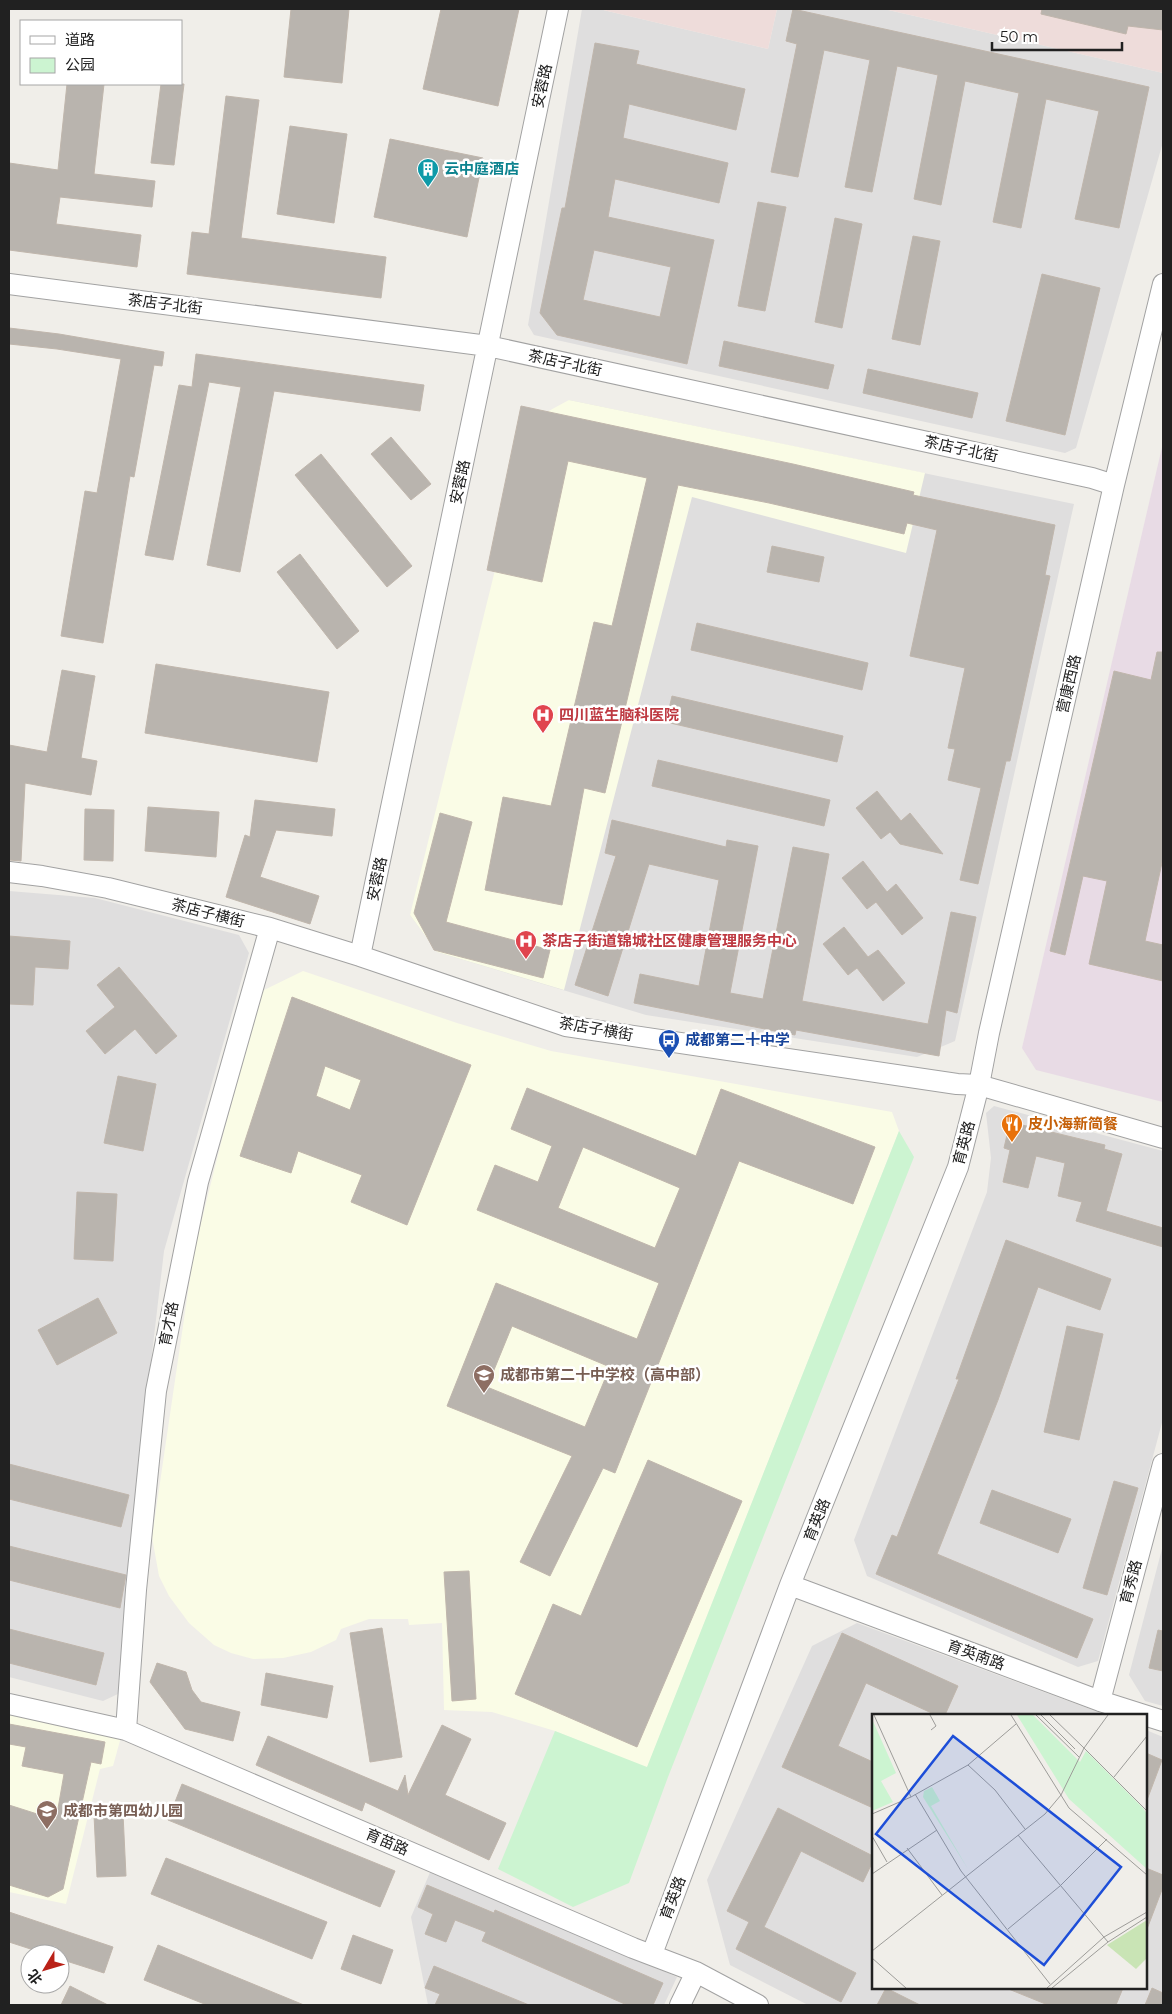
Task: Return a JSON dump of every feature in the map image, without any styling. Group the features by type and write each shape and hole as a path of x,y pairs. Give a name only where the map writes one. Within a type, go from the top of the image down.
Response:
{"street":[{"name":"安蓉路","path":"360,956 558,9"},
{"name":"茶店子北街","path":"9,284 488,346 1092,478 1114,485"},
{"name":"营康西路","path":"979,1085 991,1024 1114,485 1163,284"},
{"name":"茶店子横街","path":"9,872 108,888 270,928 360,956 566,1026 948,1083 979,1085 1163,1138"},
{"name":"育才路","path":"126,1730 136,1590 156,1391 198,1182 270,928"},
{"name":"育英路","path":"652,1954 790,1585 958,1168 979,1085"},
{"name":"育秀路","path":"1100,1700 1163,1464"},
{"name":"育英南路","path":"790,1585 1142,1714"},
{"name":"育苗路","path":"9,1704 126,1730 633,1948 696,1972 758,2005"},
{"name":"育英南路","path":"1147,1716 1163,1721"},
{"path":"680,2005 696,1972"}],"shaded area":[{"path":"582,9 599,9 768,49 777,9 884,9 1163,73 1163,142 1076,448 1065,453 534,335 528,325"},
{"path":"599,9 777,9 768,49"},
{"path":"884,9 1163,9 1163,73"},
{"path":"569,400 1074,504 955,1041 917,1057 646,1015 437,952 410,915"},
{"name":"四川蓝生脑科医院","path":"569,400 925,473 906,553 692,497 564,990 437,952 410,915 532,420"},
{"path":"1163,443 1163,1102 1036,1070 1022,1048"},
{"path":"9,891 95,898 239,935 249,953 164,1251 138,1473 120,1693 103,1701 9,1677"},
{"name":"成都市第二十中学校（高中部）","path":"303,971 457,1023 551,1051 892,1112 899,1131 647,1768 555,1731 492,1712 444,1710 442,1623 409,1625 408,1619 369,1619 341,1629 336,1640 311,1652 283,1658 253,1659 231,1653 214,1645 189,1623 169,1596 159,1576 152,1537 194,1251 262,991"},
{"path":"994,1106 1163,1151 1163,1419 1098,1661 1078,1667 867,1576 854,1540 987,1192 991,1158 986,1113"},
{"path":"1163,1545 1163,1706 1145,1701 1129,1675"},
{"path":"857,1623 1103,1714 872,1714 872,1989 1147,1989 1147,1730 1163,1737 1163,2005 808,2005 730,1965 707,1880 812,1646"},
{"name":"成都市第四幼儿园","path":"9,1715 121,1737 113,1766 100,1769 66,1904 9,1892"},
{"path":"431,1870 677,1977 664,2005 428,2005 411,1917"}],"green space":[{"path":"899,1131 914,1157 668,1777 629,1883 573,1907 498,1869 555,1731 647,1767"}],"building":[{"path":"291,9 349,9 342,83 284,77"},
{"path":"441,9 519,9 498,106 423,89"},
{"path":"793,9 1149,87 1119,228 1075,219 1099,111 1046,99 1021,228 993,222 1019,93 965,81 941,205 914,199 938,75 897,66 872,192 845,187 870,60 824,50 798,177 771,172 797,44 786,41"},
{"path":"1042,9 1163,9 1163,30 1128,26 1126,34 1041,14"},
{"path":"595,43 639,51 636,64 745,89 736,130 629,104 623,138 728,163 719,203 615,179 608,217 714,240 687,364 557,335 540,313 562,208 565,208","holes":["594,250 671,267 660,317 583,300"]},
{"path":"184,84 174,165 151,163 161,85"},
{"path":"67,85 104,85 94,174 155,181 152,207 60,197 56,224 141,235 137,267 9,250 9,163 58,170"},
{"path":"226,96 259,100 241,238 386,257 381,298 187,274 192,232 209,234"},
{"path":"290,126 347,134 334,223 277,214"},
{"name":"云中庭酒店","path":"390,139 483,158 467,237 374,217"},
{"path":"758,202 786,207 765,311 738,306"},
{"path":"835,218 862,224 842,328 815,322"},
{"path":"913,236 940,241 920,345 892,339"},
{"path":"1042,274 1100,288 1065,435 1006,421"},
{"path":"9,328 59,334 164,352 162,366 154,365 134,477 130,476 103,643 61,636 85,491 97,493 121,359 9,344"},
{"path":"724,341 834,365 828,389 719,366"},
{"path":"196,354 424,385 420,411 274,391 240,572 207,565 241,387 209,382 173,560 145,555 179,385 192,387"},
{"path":"868,369 978,393 972,418 863,393"},
{"path":"521,406 793,464 914,492 913,495 1055,525 1045,575 1050,576 1010,761 1006,761 978,884 960,880 981,788 948,780 955,749 948,748 965,668 910,656 937,530 907,523 904,534 769,503 678,485 605,793 584,788 562,905 485,890 503,797 551,806 594,622 612,626 647,478 568,461 542,582 487,570"},
{"path":"391,437 431,484 411,500 371,454"},
{"path":"321,454 412,566 387,587 295,475"},
{"path":"772,546 824,557 819,582 767,572"},
{"path":"300,554 359,631 337,649 277,572"},
{"path":"697,623 868,663 862,690 691,650"},
{"path":"1157,652 1163,652 1163,858 1145,941 1163,945 1163,981 1089,964 1107,881 1083,876 1065,955 1050,951 1114,671 1151,680"},
{"path":"156,664 329,692 317,762 145,733"},
{"path":"62,670 95,676 81,758 97,761 91,795 25,783 21,861 9,860 9,745 47,752"},
{"path":"672,696 843,736 837,762 666,722"},
{"path":"658,760 830,800 824,826 652,786"},
{"path":"877,791 901,821 910,813 943,854 900,844 890,832 881,839 856,808"},
{"path":"255,800 335,809 332,836 276,830 260,877 319,896 310,924 226,897 245,835 250,837"},
{"path":"148,807 219,812 216,857 145,851"},
{"path":"85,809 114,810 113,861 84,860"},
{"path":"440,813 472,822 446,922 550,950 543,978 434,950 414,913"},
{"path":"612,820 726,847 727,840 758,846 730,993 763,999 793,847 829,854 802,1001 928,1024 951,912 976,917 957,1013 946,1010 939,1056 796,1030 795,1035 634,1003 640,974 699,986 719,880 649,864 608,996 575,985 616,856 605,853"},
{"path":"863,861 887,892 896,884 923,918 902,935 876,902 867,909 842,878"},
{"path":"844,927 868,957 878,950 905,983 883,1001 857,968 848,975 823,944"},
{"path":"9,936 70,941 68,969 35,967 33,1005 9,1004"},
{"path":"119,967 177,1036 156,1054 135,1029 105,1054 86,1031 115,1007 97,985"},
{"path":"292,997 471,1065 407,1225 351,1202 362,1175 298,1151 291,1173 240,1156","holes":["325,1066 361,1080 350,1110 316,1096"]},
{"path":"118,1076 156,1084 143,1151 104,1143"},
{"path":"527,1088 696,1156 721,1089 875,1147 853,1204 739,1161 615,1473 603,1468 550,1576 520,1562 572,1456 447,1406 496,1283 637,1339 659,1283 477,1210 495,1165 538,1182 552,1146 511,1129","holes":["583,1147 680,1188 655,1248 558,1208","512,1326 610,1367 585,1427 487,1387"]},
{"path":"1010,1122 1105,1145 1104,1149 1122,1154 1106,1211 1163,1228 1163,1247 1076,1221 1082,1202 1058,1196 1065,1163 1036,1156 1028,1188 1003,1182 1010,1150 1004,1148"},
{"path":"77,1192 117,1194 113,1261 74,1259"},
{"path":"1006,1240 1111,1279 1100,1310 1038,1287 998,1400 937,1554 1093,1619 1077,1658 876,1574 892,1535 897,1537 959,1379 956,1379"},
{"path":"98,1298 117,1333 57,1365 38,1330"},
{"path":"1067,1326 1103,1334 1079,1440 1044,1432"},
{"path":"648,1460 742,1501 637,1747 515,1694 553,1604 581,1616"},
{"path":"9,1464 129,1495 121,1527 9,1499"},
{"path":"1114,1481 1138,1488 1107,1595 1083,1588"},
{"path":"992,1490 1071,1519 1058,1553 980,1523"},
{"path":"9,1546 126,1575 120,1608 9,1580"},
{"path":"469,1571 476,1699 452,1701 444,1572"},
{"path":"382,1628 402,1757 370,1762 350,1633"},
{"path":"9,1629 104,1653 96,1685 9,1663"},
{"path":"1158,1630 1163,1631 1163,1671 1149,1668"},
{"path":"842,1633 958,1686 945,1714 934,1714 866,1683 838,1746 872,1762 872,1808 782,1767"},
{"path":"157,1663 186,1672 192,1690 201,1702 240,1712 233,1741 185,1729 150,1682"},
{"path":"266,1673 333,1686 327,1718 261,1705"},
{"name":"成都市第四幼儿园","path":"9,1724 105,1742 101,1764 91,1762 63,1889 48,1897 9,1885 9,1805 56,1820 64,1774 22,1766 26,1747 9,1744"},
{"path":"442,1725 471,1739 445,1795 506,1823 489,1860 365,1802 362,1811 256,1765 268,1736 398,1791 405,1775 408,1795"},
{"path":"1147,1753 1162,1760 1147,1800"},
{"path":"182,1784 395,1871 380,1907 168,1820"},
{"path":"778,1808 872,1855 872,1863 863,1882 801,1851 764,1927 856,1973 841,2002 736,1949 749,1922 727,1911"},
{"path":"123,1814 126,1876 97,1877 94,1815"},
{"path":"166,1858 327,1922 312,1959 151,1894"},
{"path":"1147,1868 1163,1875 1163,1887 1147,1929"},
{"path":"427,1885 494,1913 495,1910 663,1983 653,2005 627,2005 482,1941 486,1932 455,1920 446,1942 425,1934 433,1914 418,1907"},
{"path":"9,1912 113,1947 104,1973 70,1962 70,1944 20,1944 20,1946 9,1942"},
{"path":"353,1935 393,1950 381,1984 341,1969"},
{"path":"158,1945 304,2005 207,2005 144,1980"},
{"path":"434,1966 529,2005 435,2005 440,1994 425,1988"},
{"path":"70,1986 108,2005 61,2005 66,1994 70,1994"},
{"path":"1152,1988 1163,1993 1163,2005 1145,2005"},
{"path":"885,1989 888,1989 920,2005 877,2005"},
{"path":"1008,1989 1123,1989 1116,2005 1048,2005"}],"place":[{"name":"云中庭酒店","path":"428,188"},
{"name":"四川蓝生脑科医院","path":"543,734"},
{"name":"茶店子街道锦城社区健康管理服务中心","path":"526,960"},
{"name":"成都第二十中学","path":"669,1059"},
{"name":"皮小海新简餐","path":"1012,1143"},
{"name":"成都市第二十中学校（高中部）","path":"484,1394"},
{"name":"成都市第四幼儿园","path":"47,1830"}]}
